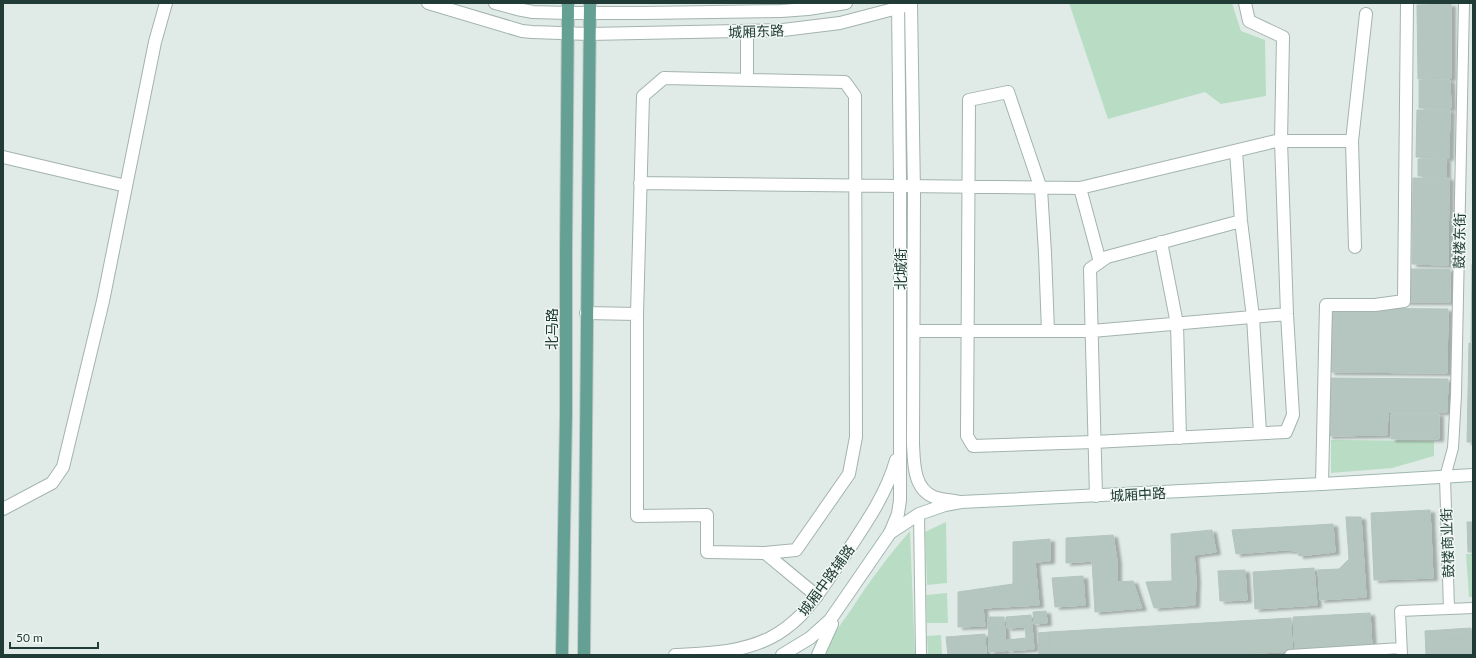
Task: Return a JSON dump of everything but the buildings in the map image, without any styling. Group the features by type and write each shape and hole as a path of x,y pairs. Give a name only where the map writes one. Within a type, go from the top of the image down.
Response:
{"main road":[{"name":"北马路","path":"562,655 566,414 568,8"},
{"path":"584,655 590,8"},
{"path":"566,250 587,250"}],"street":[{"path":"3,509 52,483 63,467 103,301 155,42 166,3"},
{"name":"城厢东路","path":"428,3 518,30 532,32 589,34 746,32 783,30 854,20 898,6 914,4"},
{"name":"城厢东路","path":"495,3 517,10 568,8 808,9 846,3"},
{"path":"1048,331 1041,189 1008,92 969,100 967,436 973,446 1094,442 1286,432 1293,415 1287,314 1281,141 1283,37 1249,21 1245,3"},
{"path":"1322,484 1326,305 1375,305 1404,301 1407,3"},
{"name":"鼓楼东街","path":"1445,477 1453,448 1456,395 1464,3"},
{"name":"北城街","path":"914,4 913,444 915,470 917,477 926,492 932,496 961,502"},
{"name":"北城街","path":"890,533 898,514 900,500 900,184 898,6"},
{"path":"1355,247 1352,141 1366,14"},
{"path":"746,32 747,80"},
{"path":"664,78 845,82 855,96 856,437 848,474 796,550 765,553 707,552 707,515 637,516 637,314 640,183 643,96 664,78"},
{"path":"640,183 900,184 914,190 1080,188 1276,141 1352,141"},
{"path":"1236,151 1241,221 1253,317 1260,433"},
{"path":"3,157 126,186"},
{"path":"1080,188 1100,262"},
{"path":"1096,496 1090,269 1107,257 1241,221"},
{"path":"1161,242 1177,324 1180,438"},
{"path":"586,313 637,314"},
{"path":"914,331 1092,331 1287,314"},
{"name":"城厢中路辅路","path":"675,655 733,650 756,644 779,633 792,624 817,596 864,526 892,474 899,445"},
{"name":"城厢中路","path":"782,655 810,638 822,629 830,620 890,533 919,514 944,505 961,502 1473,475"},
{"name":"鼓楼商业街","path":"1445,477 1449,609"},
{"path":"919,514 921,655"},
{"path":"765,553 817,596"},
{"name":"城厢中路","path":"818,655 826,634 845,600"},
{"path":"1290,655 1401,652 1400,611 1473,608"}],"green space":[{"path":"1069,3 1232,3 1241,31 1265,40 1266,96 1221,104 1205,92 1108,119"},
{"path":"1331,440 1434,441 1434,456 1392,468 1331,473"},
{"path":"946,522 947,583 927,585 925,532"},
{"path":"910,531 915,655 825,655 836,631 886,560"},
{"path":"1466,554 1473,554 1473,597 1469,597"},
{"path":"947,593 948,623 927,623 926,595"},
{"path":"941,635 942,655 928,655 927,636"}]}
